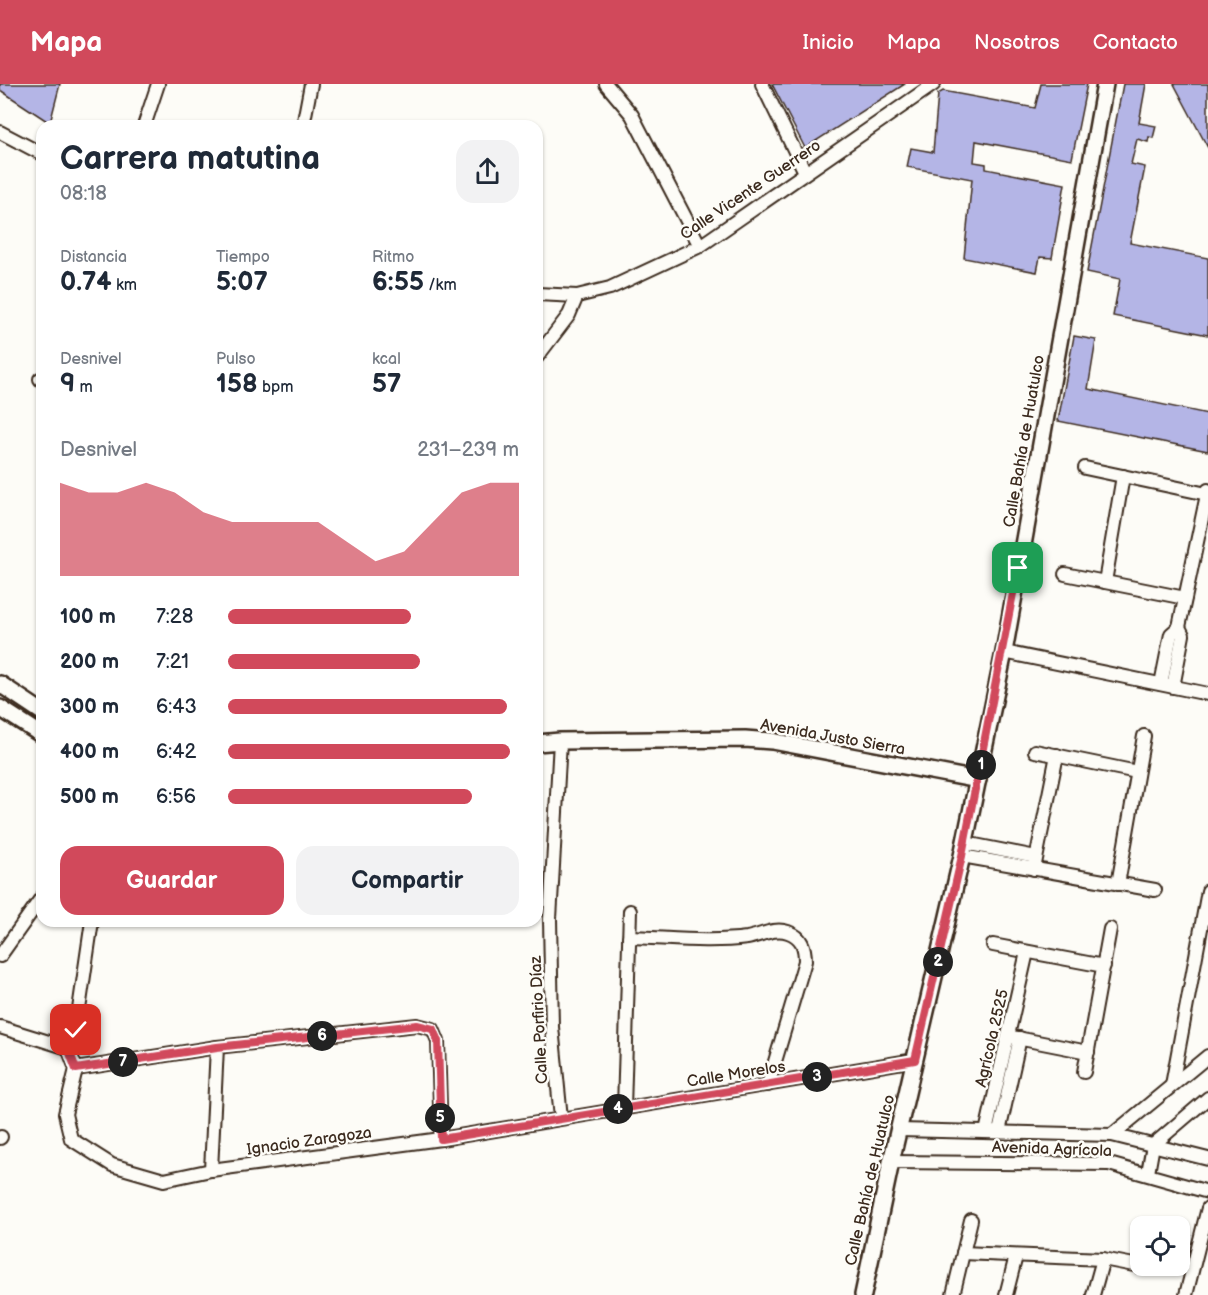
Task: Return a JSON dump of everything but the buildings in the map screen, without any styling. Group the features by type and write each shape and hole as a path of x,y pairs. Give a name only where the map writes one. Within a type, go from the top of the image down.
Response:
{"street":[{"path":"146,120 158,84"},
{"path":"304,120 311,84"},
{"path":"606,84 633,115 700,246"},
{"path":"762,84 805,172"},
{"name":"Calle Bahía de Huatulco","path":"863,1295 891,1162 964,849 1004,652 1105,84"},
{"name":"Calle Vicente Guerrero","path":"543,294 577,296 610,288 700,246 930,85"},
{"path":"0,132 36,151"},
{"path":"543,349 569,315 577,296"},
{"path":"1085,468 1208,492 1179,627 1183,635 1167,685"},
{"path":"1105,582 1123,476"},
{"path":"1065,574 1185,598"},
{"path":"1004,652 1208,694"},
{"path":"0,684 36,708"},
{"path":"0,708 36,731"},
{"path":"1118,884 1144,736"},
{"name":"Avenida Justo Sierra","path":"543,742 745,739 772,741 978,780"},
{"name":"Calle Porfirio Díaz","path":"560,741 550,919 552,1027 561,1118"},
{"path":"1035,751 1137,772"},
{"path":"1035,863 1057,755"},
{"path":"964,849 1035,863 1118,884 1155,890"},
{"path":"1172,1085 1208,891"},
{"path":"0,956 36,905"},
{"path":"624,1108 630,911"},
{"path":"91,927 76,1030 68,1048 76,1069 217,1047 417,1025 433,1029 438,1041 441,1139"},
{"path":"1084,1072 1110,929"},
{"path":"629,937 719,940 747,938 775,930 791,933 800,940 805,949 805,961 768,1085"},
{"path":"993,945 1104,966"},
{"name":"Agrícola 2525","path":"993,1132 1014,1037 1028,952"},
{"path":"0,1027 68,1048"},
{"path":"1014,1037 1088,1052"},
{"path":"211,1170 217,1047"},
{"path":"1112,1134 1208,1056"},
{"name":"Calle Morelos","path":"561,1118 915,1060"},
{"name":"Ignacio Zaragoza","path":"76,1069 65,1114 71,1138 112,1165 164,1180 211,1170 441,1139 561,1118"},
{"path":"1148,1173 1153,1145 1208,1098"},
{"name":"Avenida Agrícola","path":"899,1130 1112,1134 1208,1159"},
{"name":"Avenida Agrícola","path":"891,1162 1109,1164 1148,1173 1208,1192"},
{"path":"1186,1295 1208,1208"},
{"path":"953,1295 971,1220"},
{"path":"963,1253 1103,1259 1130,1264"},
{"path":"1006,1295 1016,1256"},
{"path":"1093,1295 1103,1259"}],"route":[{"path":"76,1030 68,1048 76,1069 217,1047 417,1025 433,1029 438,1041 441,1139 915,1060 962,856 1004,652 1018,568"}]}
